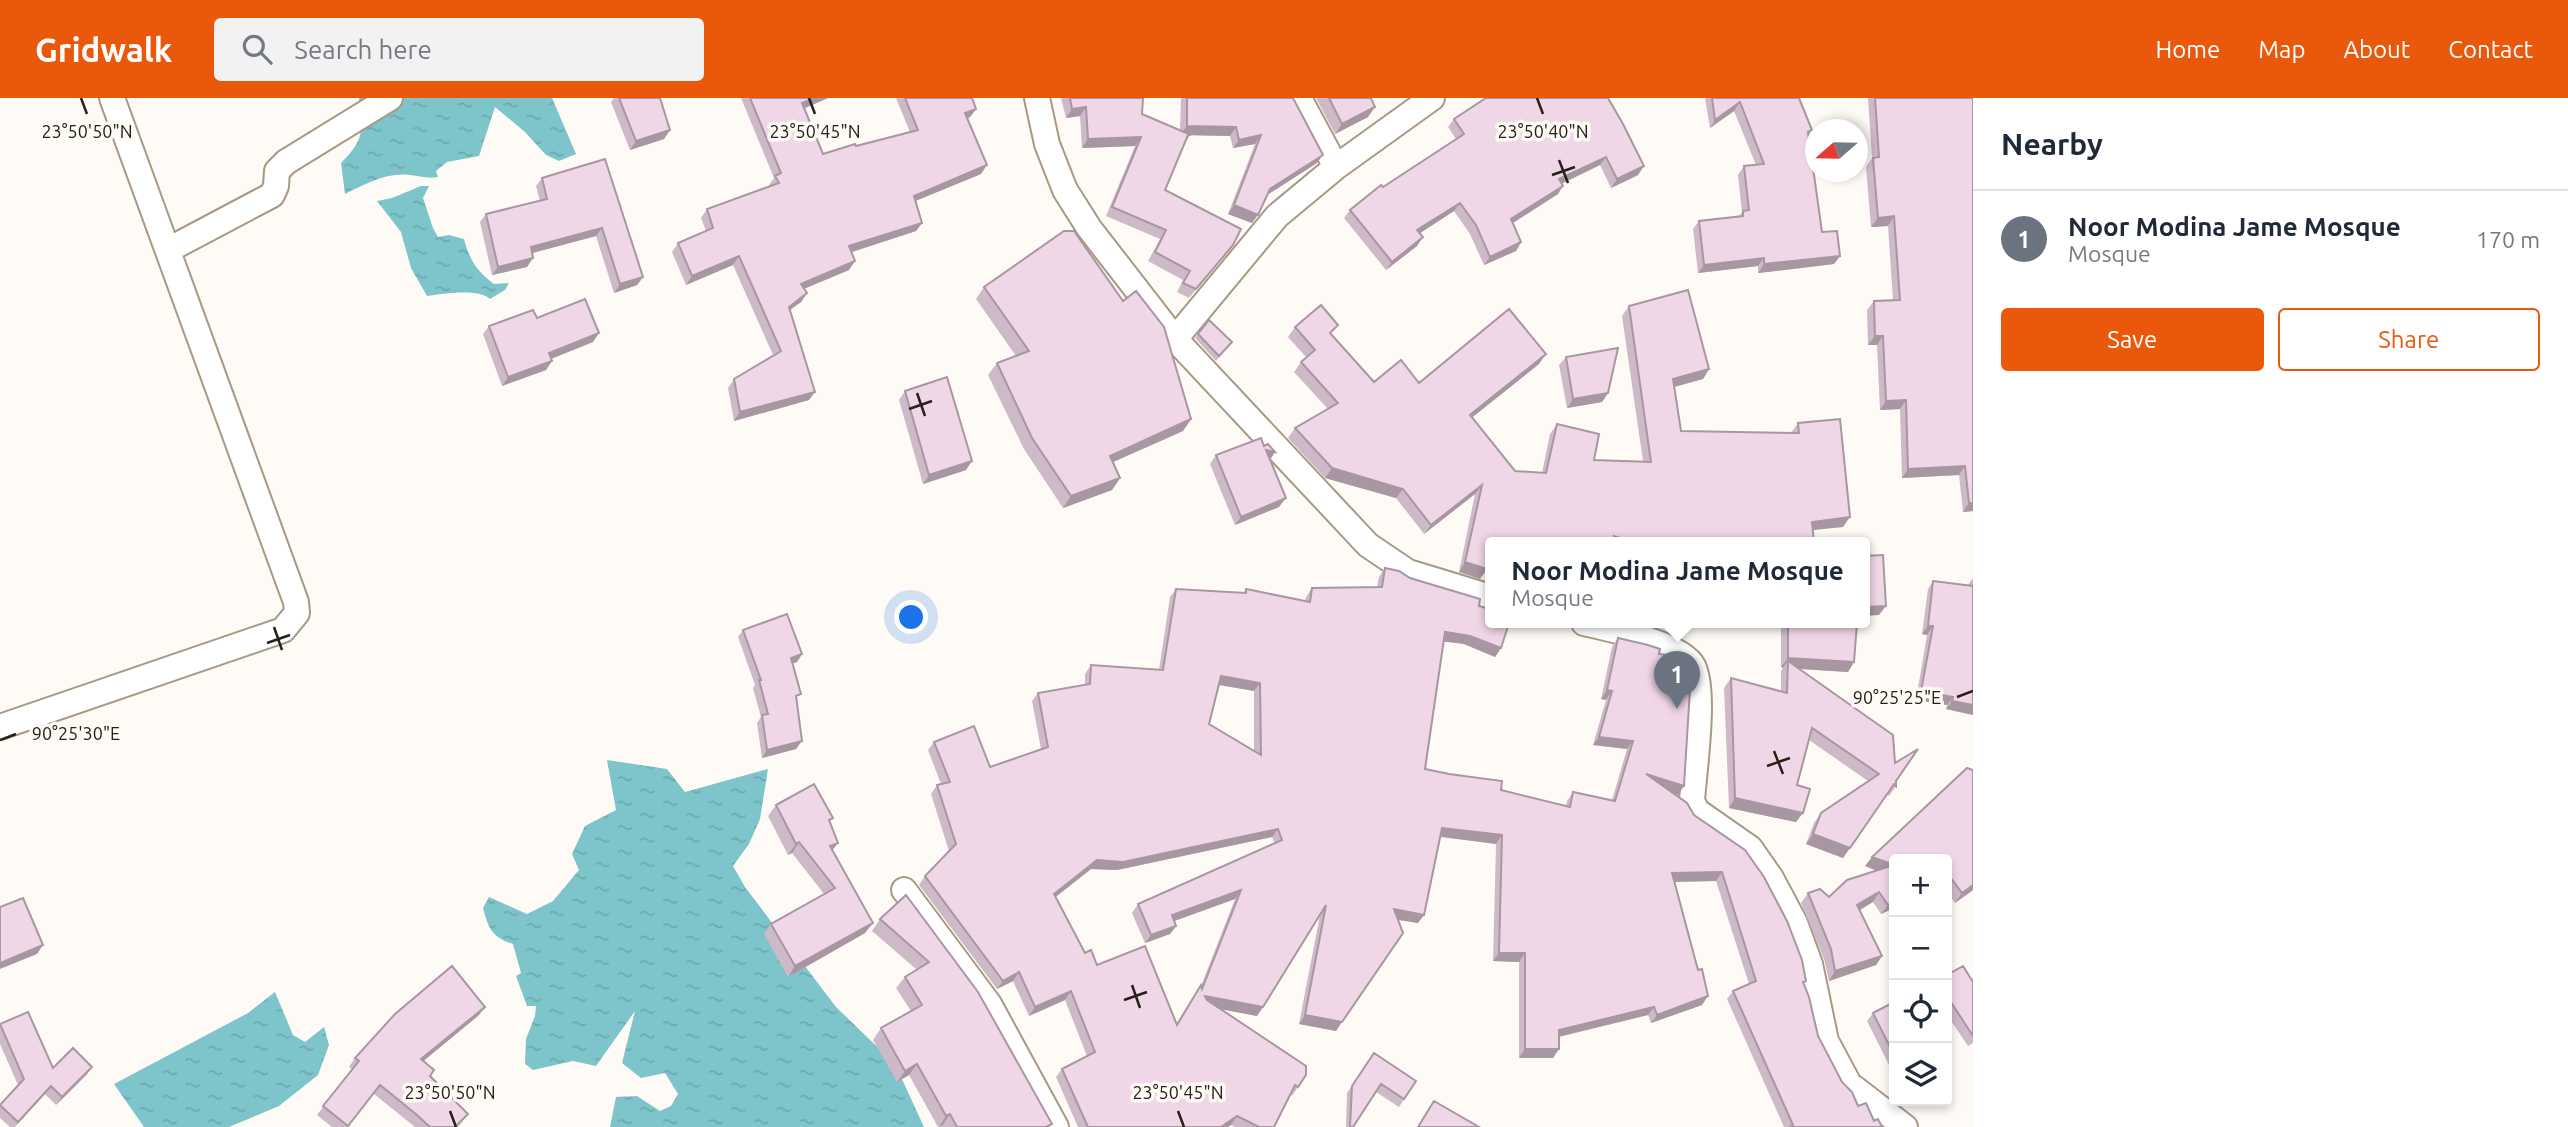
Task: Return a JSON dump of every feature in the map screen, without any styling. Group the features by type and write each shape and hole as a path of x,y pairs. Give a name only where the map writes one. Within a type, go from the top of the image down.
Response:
{"street":[{"path":"0,727 283,630 297,613 296,602 112,98"},
{"path":"167,250 272,195 277,171 286,162 390,98"},
{"path":"1037,98 1047,144 1065,190 1088,228 1175,339 1368,545 1408,572 1485,595"},
{"path":"1299,98 1336,167"},
{"path":"1175,339 1277,216 1336,167 1432,98"},
{"path":"1607,628 1634,634 1672,649 1692,664 1699,685 1692,801 1696,811 1750,848 1771,878 1794,923 1810,964 1826,1041 1849,1084 1905,1127"},
{"path":"904,890 989,1004 1056,1127"}],"water":[{"path":"359,98 552,98 576,154 559,161 546,155 525,132 495,107 479,156 447,162 436,171 438,177 393,175 345,194 341,163 354,147 360,134"},
{"path":"421,186 429,186 423,198 438,237 449,235 464,239 471,259 478,269 494,284 509,283 505,290 490,299 469,293 427,296 411,268 401,232 377,201"},
{"path":"607,760 667,769 685,792 768,769 760,819 749,844 733,866 745,887 836,1007 895,1064 924,1127 610,1127 616,1097 637,1096 660,1111 671,1106 678,1094 665,1073 641,1078 622,1063 635,1011 596,1066 573,1061 533,1070 525,1064 526,1039 536,1006 527,1006 516,976 521,973 513,944 500,939 492,931 483,908 489,897 527,914 553,901 579,870 572,854 585,826 616,810"},
{"path":"275,992 293,1035 305,1042 324,1027 329,1045 318,1075 279,1106 229,1127 144,1127 114,1084 248,1013"}],"building":[{"path":"619,98 660,98 670,130 636,141"},
{"path":"750,98 814,98 802,103 823,154 918,130 905,98 972,98 976,109 965,113 987,165 914,196 922,223 849,246 855,261 801,284 807,293 789,307 815,392 740,412 734,379 781,351 739,256 692,276 678,243 713,228 707,209 779,183 775,176 781,173"},
{"path":"1070,98 1143,98 1142,114 1191,135 1188,135 1165,190 1241,229 1233,245 1196,289 1183,283 1190,271 1155,252 1166,230 1112,207 1141,137 1088,139 1086,107 1072,109"},
{"path":"1187,98 1293,98 1323,155 1270,189 1258,215 1234,205 1261,135 1239,140 1236,127 1187,126"},
{"path":"1329,98 1371,98 1375,107 1342,124"},
{"path":"1486,98 1608,98 1644,166 1617,179 1606,157 1559,179 1563,186 1511,219 1521,242 1490,257 1476,225 1460,203 1417,230 1423,237 1392,262 1350,210 1381,185 1383,187 1464,134 1454,119"},
{"path":"1712,98 1799,98 1808,119 1805,119 1805,182 1815,182 1822,232 1837,231 1840,256 1764,264 1764,258 1704,265 1699,221 1743,216 1743,211 1749,210 1744,166 1764,164 1740,102 1715,120"},
{"path":"1875,98 1973,98 1973,503 1969,503 1965,466 1908,469 1906,400 1886,401 1883,336 1875,336 1874,301 1900,300 1894,216 1878,218 1873,158 1879,157"},
{"path":"605,159 643,277 620,284 602,228 531,247 533,258 498,267 486,214 547,199 542,178"},
{"path":"1064,231 1074,231 1123,301 1136,291 1164,327 1191,419 1110,456 1120,478 1071,496 1032,438 997,363 1029,351 984,287"},
{"path":"1688,290 1709,369 1673,379 1681,431 1799,433 1798,423 1840,419 1850,517 1812,522 1813,537 1485,537 1485,568 1465,562 1482,485 1431,525 1403,489 1332,468 1295,428 1338,403 1301,362 1315,350 1295,327 1321,305 1338,325 1330,333 1374,382 1401,360 1419,383 1509,309 1546,354 1470,415 1515,471 1546,473 1557,424 1599,434 1594,460 1651,462 1629,306"},
{"path":"585,299 599,333 549,353 552,361 508,377 489,326 533,310 537,318"},
{"path":"1209,320 1232,342 1219,356 1198,334"},
{"path":"1618,348 1608,393 1573,399 1566,357"},
{"path":"947,377 972,461 929,475 905,391"},
{"path":"1261,438 1264,446 1268,444 1275,452 1266,450 1286,498 1241,517 1216,455"},
{"path":"1883,555 1886,606 1870,607 1870,556"},
{"path":"1385,568 1480,599 1479,606 1485,608 1485,628 1507,628 1501,648 1470,636 1445,632 1425,769 1502,781 1501,790 1570,807 1573,792 1615,801 1633,741 1599,737 1612,691 1607,690 1618,638 1660,649 1659,654 1675,656 1681,660 1690,689 1684,786 1646,774 1687,803 1694,815 1745,850 1764,877 1787,921 1802,960 1806,981 1803,982 1818,1036 1858,1106 1866,1103 1874,1121 1878,1119 1882,1127 1790,1127 1793,1125 1733,991 1756,981 1722,872 1672,873 1698,970 1702,969 1708,996 1657,1015 1654,1007 1559,1030 1559,1049 1525,1049 1525,953 1499,953 1502,835 1442,828 1424,915 1394,909 1403,933 1342,1022 1305,1015 1326,905 1263,1007 1205,996 1207,1000 1306,1066 1306,1075 1298,1087 1295,1085 1274,1127 1259,1127 1237,1116 1221,1127 1088,1127 1062,1069 1095,1052 1071,991 1035,1007 1019,972 1003,981 925,876 956,844 937,785 950,782 934,742 974,726 990,767 1048,747 1038,693 1090,684 1091,665 1163,670 1176,589 1246,593 1246,589 1310,602 1312,588 1382,587","holes":["1221,676 1260,683 1261,755 1209,724","1278,829 1282,840 1138,904 1151,935 1176,926 1172,915 1241,890 1202,989 1201,985 1177,1025 1145,946 1097,965 1091,950 1085,953 1054,894 1097,860 1123,862"]},
{"path":"1933,581 1973,586 1973,705 1952,701 1953,697 1921,691 1933,626 1928,626"},
{"path":"787,614 802,654 791,658 801,694 796,696 802,741 767,750 762,715 768,714 761,680 743,630"},
{"path":"1788,628 1857,628 1854,662 1788,658"},
{"path":"1788,661 1893,735 1895,763 1918,749 1896,781 1896,786 1894,784 1850,848 1813,834 1821,813 1879,774 1812,728 1797,785 1810,789 1803,813 1735,798 1731,678 1787,693"},
{"path":"1967,768 1973,770 1973,885 1962,893 1952,880 1952,854 1889,854 1889,863 1872,857"},
{"path":"814,784 833,818 829,820 838,843 830,846 873,923 795,966 771,924 835,888 799,842 796,844 776,805"},
{"path":"1889,867 1889,904 1879,892 1857,905 1882,956 1835,971 1831,949 1808,893 1820,889 1829,897 1847,880"},
{"path":"906,895 978,992 1052,1124 1046,1127 957,1127 950,1114 946,1116 917,1064 905,1071 881,1028 922,1005 905,977 929,962 880,919"},
{"path":"23,898 43,945 0,963 0,907"},
{"path":"452,966 485,1007 421,1059 434,1070 430,1076 468,1114 455,1127 430,1127 380,1085 348,1126 323,1106 359,1061 355,1058 395,1014"},
{"path":"1963,966 1973,982 1973,1036 1952,1004 1952,972"},
{"path":"1889,1005 1889,1045 1873,1013"},
{"path":"28,1012 53,1068 73,1048 92,1067 62,1097 51,1086 18,1122 0,1105 24,1079 0,1024"},
{"path":"1374,1053 1416,1081 1404,1099 1381,1084 1353,1127 1350,1127 1352,1086"},
{"path":"1434,1101 1479,1127 1418,1127"}],"place":[{"name":"Noor Modina Jame Mosque","path":"1677,709"}]}
